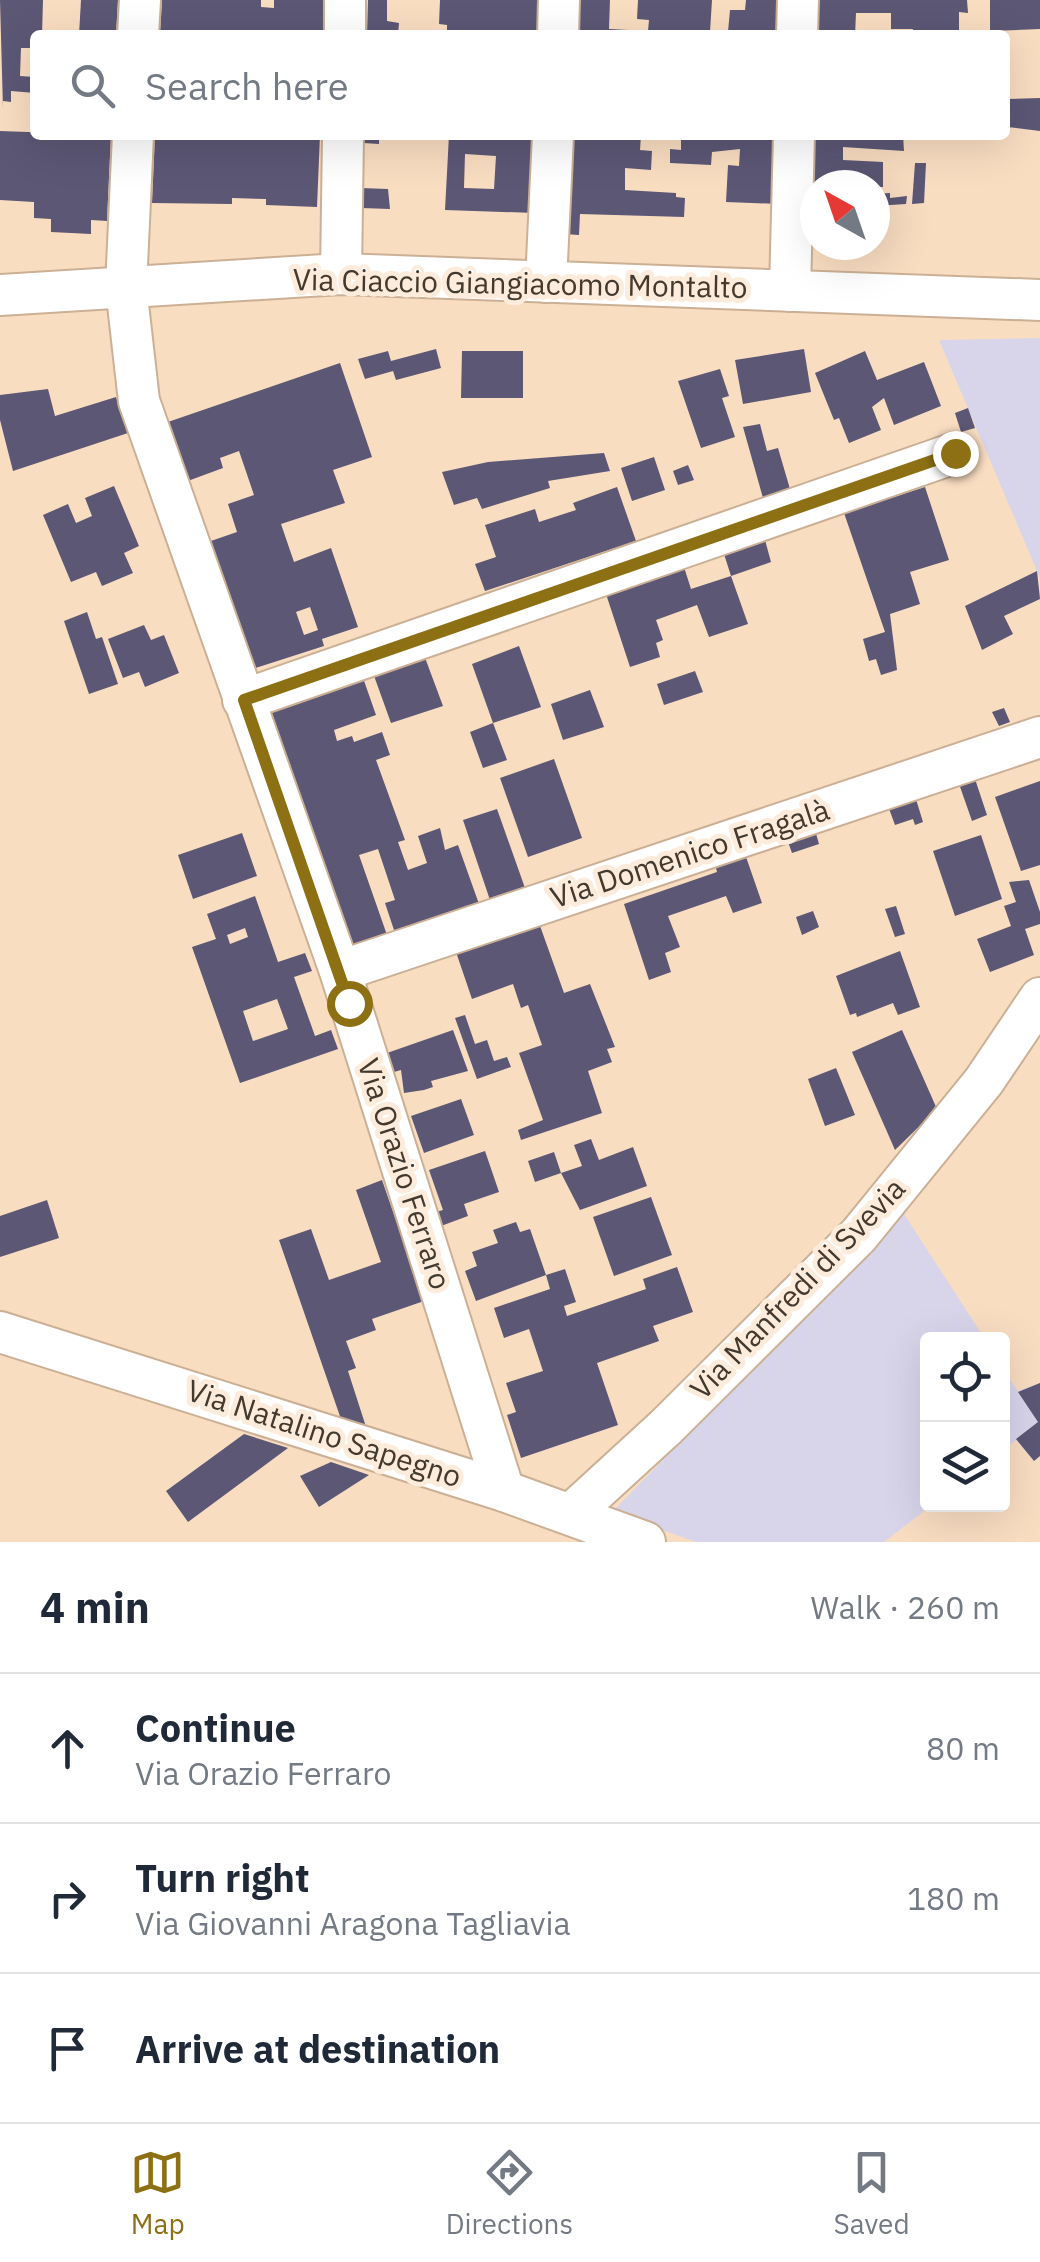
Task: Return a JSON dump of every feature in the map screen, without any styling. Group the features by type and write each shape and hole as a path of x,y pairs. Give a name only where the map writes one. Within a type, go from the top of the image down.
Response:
{"street":[{"path":"138,30 140,0"},
{"path":"344,30 345,0"},
{"path":"558,30 559,0"},
{"path":"797,30 798,0"},
{"name":"Via Orazio Ferraro","path":"133,140 126,287 138,401 340,971 504,1491"},
{"path":"341,274 343,140"},
{"path":"546,282 553,140"},
{"path":"790,291 794,140"},
{"name":"Via Ciaccio Giangiacomo Montalto","path":"0,295 341,274 1040,300"},
{"path":"244,700 955,453"},
{"name":"Via Domenico Fragalà","path":"340,971 1040,737"},
{"name":"Via Manfredi di Svevia","path":"571,1514 666,1427 859,1235 984,1080 1040,998"},
{"name":"Via Natalino Sapegno","path":"0,1332 504,1491 646,1542"}],"shaded area":[{"path":"1040,338 1040,578 939,340"},
{"path":"904,1214 980,1332 920,1332 923,1512 884,1542 696,1542 612,1512"},
{"path":"1010,1380 1018,1391 1040,1383 1040,1456 1034,1461 1016,1440 1010,1445"}],"building":[{"path":"0,0 43,0 42,30 30,30 30,48 21,48 20,76 30,77 30,93 11,91 11,102 3,101 3,109"},
{"path":"81,0 118,0 116,30 79,30"},
{"path":"162,0 261,0 261,7 274,8 274,0 325,0 324,30 160,30"},
{"path":"368,0 387,0 387,21 399,23 398,30 367,30"},
{"path":"440,0 543,0 542,30 447,30 447,25 439,24"},
{"path":"573,0 610,0 609,29 628,30 572,30"},
{"path":"638,0 712,0 710,30 648,30 649,20 637,19"},
{"path":"746,0 788,0 786,30 728,30 730,10 745,10"},
{"path":"812,0 967,0 968,13 959,12 959,30 891,29 891,13 856,13 855,30 811,30"},
{"path":"990,0 1040,0 1040,29 990,30"},
{"path":"1040,98 1040,131 1010,127 1010,99"},
{"path":"0,131 30,132 30,140 111,140 107,221 91,220 91,234 51,232 51,219 34,218 34,202 0,200"},
{"path":"155,140 320,140 317,207 266,205 266,199 232,198 232,204 152,203"},
{"path":"449,140 538,140 535,213 445,210","holes":["465,154 496,156 494,189 464,188"]},
{"path":"568,140 641,140 640,150 652,151 651,170 625,168 625,190 676,193 676,197 685,198 684,217 580,214 579,235 564,234"},
{"path":"681,140 783,140 780,204 726,202 728,165 739,166 740,149 712,152 711,165 670,163 670,149 681,150"},
{"path":"808,140 903,140 904,151 843,147 843,160 883,162 883,170 807,170"},
{"path":"915,163 926,163 924,203 912,204"},
{"path":"361,188 388,189 390,209 361,208"},
{"path":"907,196 906,204 890,205 890,198"},
{"path":"436,349 441,368 396,380 393,371 365,379 358,359 388,351 391,361"},
{"path":"804,349 811,392 743,404 735,360"},
{"path":"462,351 523,351 523,398 461,398"},
{"path":"865,351 877,380 924,362 941,406 894,425 884,398 872,407 881,430 849,443 839,418 834,420 815,373"},
{"path":"340,363 372,457 333,470 345,503 281,524 294,562 331,548 358,627 322,639 324,646 249,670 205,543 237,532 228,504 254,495 239,451 220,458 223,468 185,482 165,423","holes":["310,607 318,630 304,635 296,612"]},
{"path":"720,369 729,396 722,398 735,437 701,448 678,381"},
{"path":"48,389 55,416 116,397 128,433 13,471 0,420 0,395"},
{"path":"968,408 975,428 961,432 955,413"},
{"path":"760,424 767,451 778,448 790,489 763,498 743,427"},
{"path":"604,453 610,471 548,481 550,488 482,509 477,498 454,505 442,472 488,462"},
{"path":"654,457 665,490 632,501 621,468"},
{"path":"688,465 694,480 678,485 673,471"},
{"path":"114,486 139,546 124,553 133,573 102,586 96,572 71,582 43,515 68,504 76,523 92,516 85,498"},
{"path":"617,487 636,541 485,591 475,564 496,557 485,525 535,509 539,522 576,510 573,503"},
{"path":"925,487 949,560 910,572 920,604 890,614 897,670 881,675 876,659 869,661 863,639 885,632 844,513"},
{"path":"765,540 771,562 731,576 724,554"},
{"path":"684,567 691,589 731,576 748,624 709,637 697,605 656,620 663,640 656,643 660,657 630,667 606,594"},
{"path":"1037,571 1040,599 1004,616 1013,634 982,650 965,606"},
{"path":"87,612 96,639 102,637 118,684 89,694 64,621"},
{"path":"144,625 151,640 164,635 179,673 145,687 139,672 123,678 108,639"},
{"path":"519,646 541,707 493,723 472,664"},
{"path":"424,655 443,706 391,723 373,673"},
{"path":"695,671 703,692 664,705 657,684"},
{"path":"362,675 376,715 334,730 337,741 352,736 354,742 382,732 390,755 376,760 405,840 398,842 408,870 427,863 418,836 440,828 445,850 458,845 479,904 395,933 385,903 395,900 378,849 359,855 387,935 346,949 262,711"},
{"path":"590,690 604,727 563,740 551,704"},
{"path":"1004,708 1010,722 999,726 992,712"},
{"path":"493,723 507,760 483,768 470,732"},
{"path":"554,759 582,838 528,857 500,778"},
{"path":"974,776 987,815 972,821 958,781"},
{"path":"1040,781 1040,865 1021,871 995,797"},
{"path":"915,796 923,822 915,825 913,819 895,825 888,806"},
{"path":"497,809 525,888 490,900 463,820"},
{"path":"815,830 819,844 792,853 787,839"},
{"path":"242,833 257,876 193,899 178,855"},
{"path":"981,835 1002,899 955,916 933,851"},
{"path":"745,854 762,903 733,913 726,896 668,916 680,947 665,953 671,972 649,980 624,904 717,872 715,864"},
{"path":"1029,880 1040,912 1040,924 1025,929 1034,955 990,972 977,939 1011,926 1004,906 1016,902 1009,882"},
{"path":"255,896 278,962 305,953 312,971 294,977 315,1036 331,1030 338,1049 240,1083 192,947 216,939 207,914","holes":["245,928 248,937 230,944 227,935","277,999 288,1029 253,1041 243,1011"]},
{"path":"896,906 905,934 895,937 885,909"},
{"path":"813,911 819,927 802,935 796,917"},
{"path":"539,923 564,993 590,984 615,1047 607,1049 612,1062 588,1071 602,1113 521,1140 518,1130 543,1120 519,1053 542,1045 528,1005 521,1008 513,984 472,999 456,952"},
{"path":"900,951 920,1007 898,1015 893,1003 857,1017 856,1013 850,1015 836,976"},
{"path":"465,1015 475,1044 487,1040 494,1061 507,1057 511,1067 477,1079 455,1018"},
{"path":"453,1030 468,1071 431,1081 433,1087 404,1093 401,1070 394,1072 387,1053"},
{"path":"902,1030 937,1109 895,1150 852,1052"},
{"path":"836,1068 855,1115 825,1126 808,1079"},
{"path":"461,1099 474,1135 424,1153 411,1116"},
{"path":"591,1139 599,1160 633,1147 647,1186 580,1210 561,1173 582,1166 574,1145"},
{"path":"485,1151 499,1192 464,1204 468,1216 441,1226 436,1212 443,1210 429,1170"},
{"path":"554,1152 561,1173 535,1182 528,1161"},
{"path":"382,1180 424,1301 372,1319 376,1330 346,1341 356,1368 348,1371 368,1433 343,1425 279,1240 311,1229 329,1280 381,1262 356,1190"},
{"path":"651,1197 672,1255 614,1276 593,1217"},
{"path":"47,1200 59,1238 0,1257 0,1216"},
{"path":"516,1222 520,1232 530,1229 546,1275 476,1301 465,1271 477,1266 472,1252 498,1243 493,1230"},
{"path":"677,1267 693,1312 653,1326 659,1341 597,1363 618,1425 521,1458 507,1415 516,1412 506,1383 543,1371 529,1329 504,1338 494,1308 550,1289 546,1275 565,1269 576,1302 564,1306 567,1316 646,1289 643,1279"},
{"path":"1040,1383 1040,1456 1034,1461 1016,1439 1038,1422 1018,1392"},
{"path":"244,1434 288,1448 188,1522 166,1491"},
{"path":"331,1462 369,1475 319,1507 300,1476"}],"route":[{"path":"349,1003 244,700 955,453"}]}
